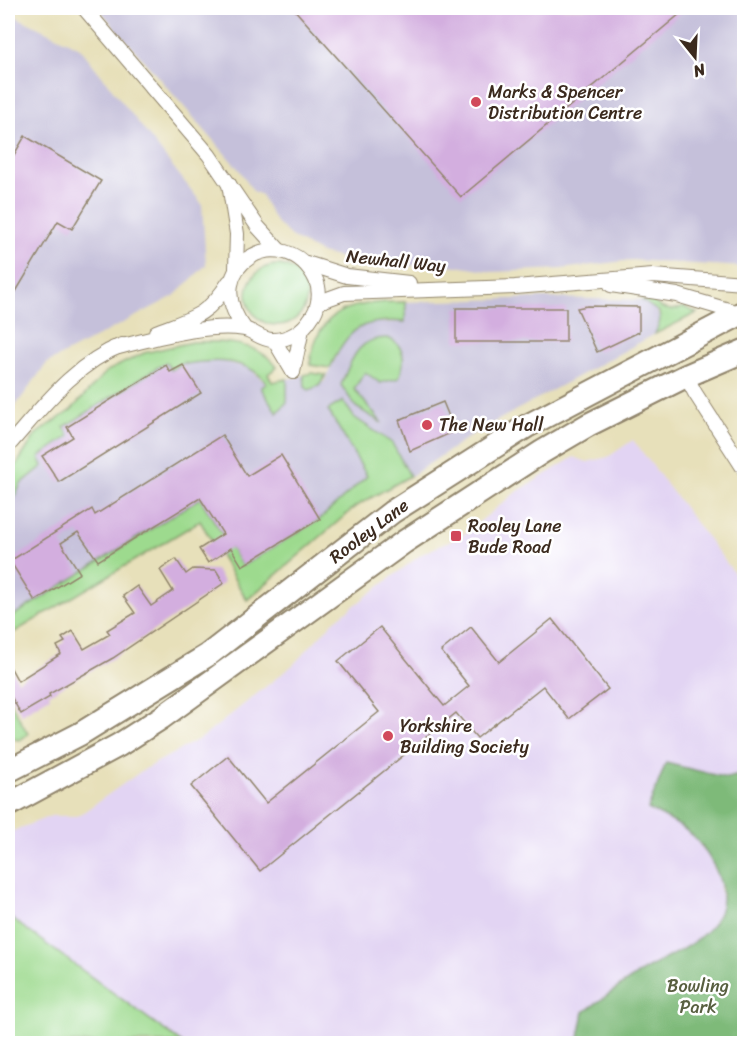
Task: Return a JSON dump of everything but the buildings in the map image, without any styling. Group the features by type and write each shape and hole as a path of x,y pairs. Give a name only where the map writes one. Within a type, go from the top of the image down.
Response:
{"highway":[{"name":"Rooley Lane","path":"12,765 140,698 208,655 421,492 527,426 743,313"},
{"name":"Rooley Lane","path":"8,805 119,745 160,718 404,542 542,452 588,425 686,376 744,351"}],"street":[{"path":"84,8 228,179 258,227 279,250"},
{"path":"228,179 237,234 234,273 229,298 233,314 245,329 260,338 274,340 289,337 302,329 313,317 319,302 318,284 306,263"},
{"path":"8,446 56,391 94,359 114,348 200,313 215,304 234,273 254,255 279,250"},
{"name":"Newhall Way","path":"279,250 297,256 306,263 347,276 483,287"},
{"name":"Newhall Way","path":"319,302 344,293 653,276 744,283"},
{"name":"Newhall Way","path":"592,281 677,295 743,313"},
{"path":"114,348 186,333 245,329"},
{"path":"274,340 293,372 302,329"},
{"path":"686,376 744,469"}],"shaded area":[{"path":"98,8 744,8 744,267 632,260 561,269 493,272 438,263 391,268 321,253 292,237 276,222 261,195 253,191 240,171"},
{"path":"8,13 80,48 202,204 206,265 174,296 47,363 8,416"},
{"path":"544,298 641,300 656,308 660,321 655,334 478,431 408,478 356,506 247,600 200,521 8,636 8,511 14,495 21,484 43,466 38,457 69,437 64,427 166,362 220,361 249,368 267,384 278,413 287,402 287,379 304,375 305,387 324,382 346,337 361,326 371,323 405,322 406,302"},
{"path":"633,440 744,586 744,774 727,778 666,763 687,828 708,856 719,878 722,906 709,930 689,947 644,970 584,1012 578,1043 182,1043 8,916 8,833 51,816 78,816 143,770 203,737 293,665 334,621 422,554 466,533 515,493 574,457 587,462 608,457"}],"green space":[{"path":"277,265 298,274 307,295 298,316 277,325 256,316 247,295 256,274"},
{"path":"641,300 653,301 667,310 684,307 697,313 655,334 660,321 659,312"},
{"path":"406,302 405,322 377,322 357,329 343,344 330,368 310,365 314,345 321,330 330,319 342,311 371,303"},
{"path":"388,338 398,345 403,355 403,366 399,378 380,383 365,372 354,389 382,423 356,407 341,385 352,359 362,346 377,339"},
{"path":"192,342 239,344 260,352 277,367 268,374 272,382 287,379 287,402 277,413 261,388 267,383 250,369 240,365 219,361 186,364 185,362 171,370 166,362 64,427 69,436 39,457 43,466 21,484 8,511 8,478 36,434 71,410 107,371 144,353"},
{"path":"311,373 326,375 319,386 309,390 305,387 304,375"},
{"path":"343,401 354,417 392,443 410,476 356,506 247,600 200,521 8,636 8,619 200,498 242,566 320,519 367,476 328,410"},
{"path":"8,698 28,734 20,740 8,738"},
{"name":"Bowling Park","path":"666,763 727,778 744,774 744,1043 578,1043 584,1012 637,975 692,943 715,920 721,906 722,888 715,868 702,846 688,831 648,809"},
{"path":"8,916 182,1043 8,1043"}],"place":[{"name":"Marks & Spencer Distribution Centre","path":"476,102"},
{"name":"The New Hall","path":"427,425"},
{"name":"Rooley Lane Bude Road","path":"456,536"},
{"name":"Yorkshire Building Society","path":"388,736"}]}
